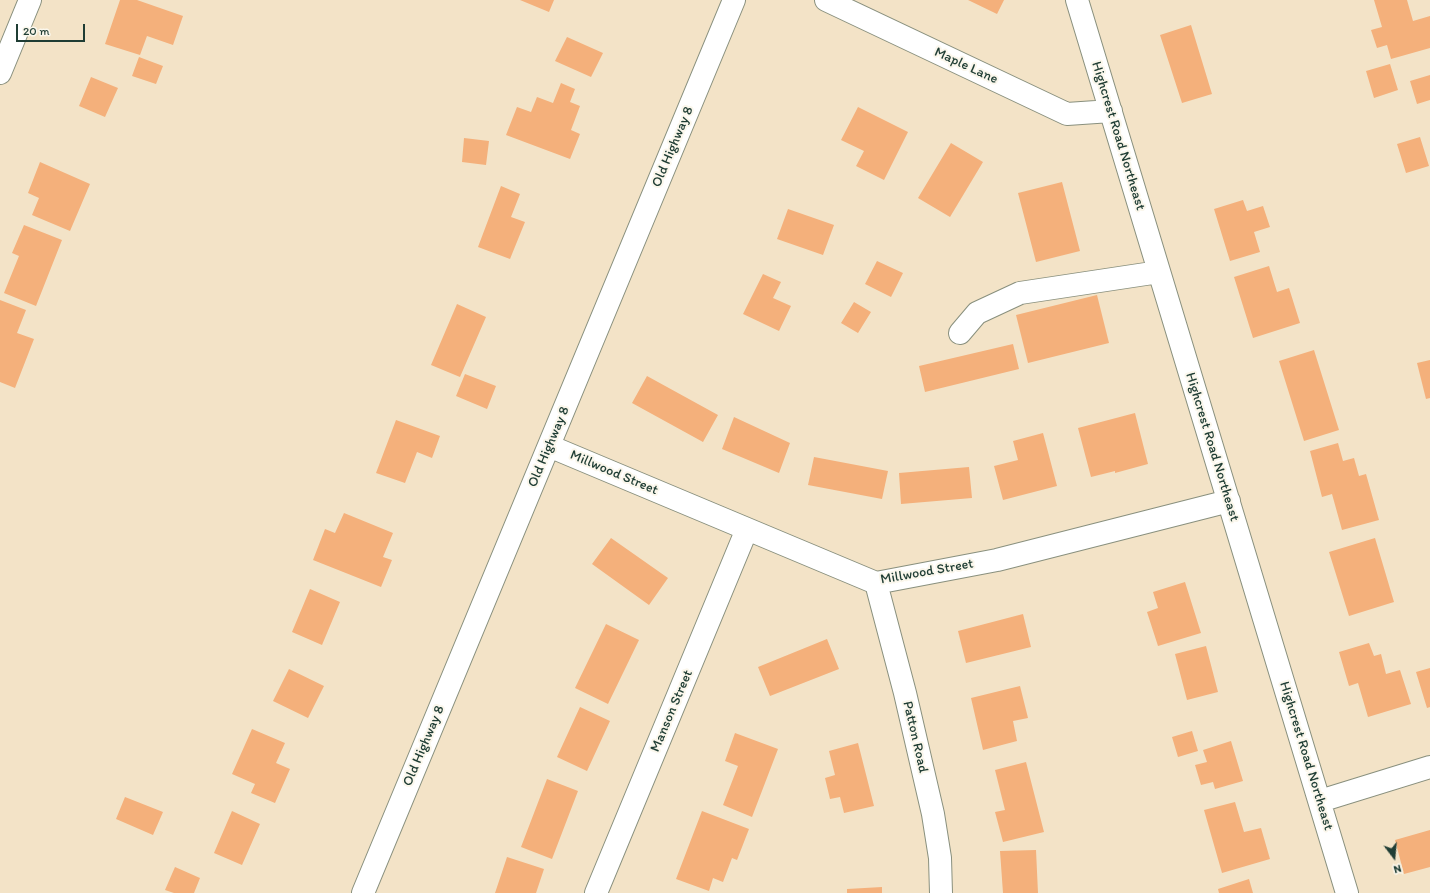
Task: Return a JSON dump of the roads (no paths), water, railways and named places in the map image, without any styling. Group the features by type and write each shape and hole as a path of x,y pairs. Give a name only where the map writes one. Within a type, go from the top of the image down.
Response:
{"street":[{"path":"0,73 30,0"},
{"name":"Old Highway 8","path":"363,893 734,0"},
{"name":"Maple Lane","path":"826,0 1067,114 1111,111"},
{"name":"Highcrest Road Northeast","path":"1077,0 1347,893"},
{"path":"960,333 977,313 1020,293 1159,272"},
{"name":"Millwood Street","path":"549,446 876,583 997,560 1229,502"},
{"name":"Manson Street","path":"596,893 747,528"},
{"name":"Patton Road","path":"876,583 905,693 933,814 940,858 941,893"},
{"path":"1320,801 1430,767"}]}
